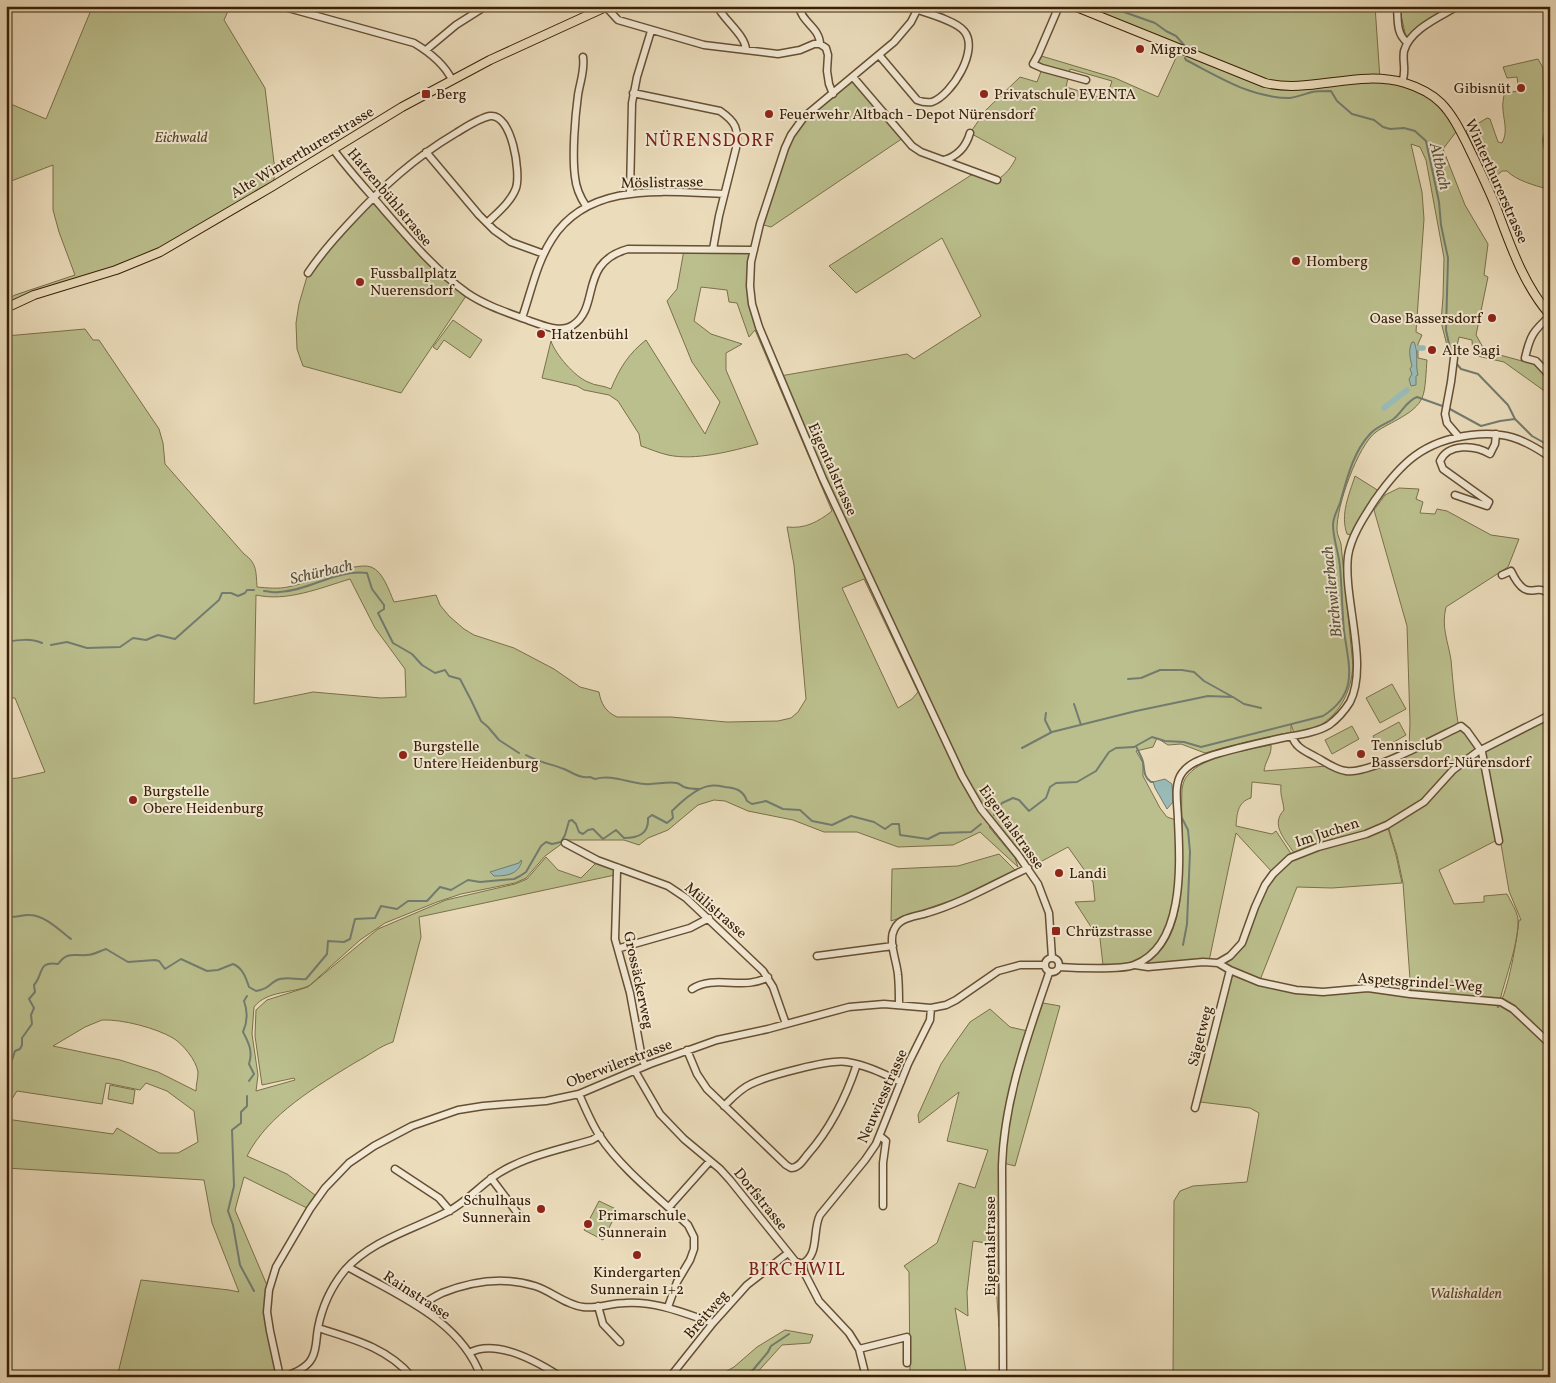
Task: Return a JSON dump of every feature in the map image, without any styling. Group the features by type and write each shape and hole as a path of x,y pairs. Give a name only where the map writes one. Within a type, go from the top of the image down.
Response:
{"main road":[{"name":"Winterthurerstrasse","path":"1074,6 1265,83 1280,86 1360,79 1402,82 1418,87 1430,94 1441,103 1451,116 1485,182 1520,268 1530,287 1550,315"},
{"name":"Alte Winterthurerstrasse","path":"6,308 34,295 116,270 160,252 402,107 519,46 607,7"}],"street":[{"path":"281,6 414,44 426,50 448,71 452,80"},
{"path":"426,50 456,25 486,6"},
{"path":"717,6 725,19 742,37 746,44 746,50"},
{"path":"799,6 803,18 820,36 820,44"},
{"path":"1059,6 1033,64 1086,80"},
{"path":"1397,6 1400,33 1402,39 1407,42"},
{"path":"1402,82 1405,75 1404,56 1407,42 1414,34 1458,6"},
{"path":"607,7 618,20 704,45 778,54 820,44 826,48 828,55 828,81 833,94"},
{"path":"879,55 917,100 930,102 950,88 968,54 970,44 968,37 964,30 958,26 919,8"},
{"name":"Eigentalstrasse","path":"919,8 905,30 879,55 804,117 791,135 760,224 750,273 750,286 755,314 822,479 971,793 1038,884 1047,908 1051,930 1052,958"},
{"path":"630,193 633,93 651,31"},
{"path":"583,57 584,65 576,114 574,178 578,192 586,206"},
{"path":"853,77 912,146 921,152 997,180"},
{"path":"633,93 720,111 731,118 736,127 737,137 712,249"},
{"path":"308,273 321,253 373,197 402,170 426,152 484,118 492,116 499,118 505,123 515,154 516,186 508,201 487,223"},
{"path":"1550,131 1546,140 1550,156"},
{"path":"944,160 954,157 959,153 968,141 970,133"},
{"name":"Hatzenbühlstrasse","path":"333,149 429,261 449,280 474,297 522,318 552,328 564,329 572,326 579,320 597,271 607,258 617,252 628,249 754,250"},
{"path":"426,152 487,223 511,242 544,254"},
{"name":"Möslistrasse","path":"522,318 544,254 567,220 586,206 611,196 630,193 724,194"},
{"path":"1550,315 1535,330 1529,340 1525,358 1536,361 1550,376"},
{"path":"1454,358 1446,408 1447,423 1459,437"},
{"path":"1455,494 1487,506 1489,502 1443,469 1440,461 1443,454 1448,450 1457,448 1470,447 1484,450 1490,454 1495,444 1496,434"},
{"path":"1059,967 1124,967 1135,965 1146,959 1162,942 1173,915 1179,872 1177,789 1181,774 1196,762 1230,750 1312,732 1329,724 1343,712 1352,697 1357,677 1347,572 1348,555 1357,530 1381,493 1406,463 1434,443 1459,437 1496,434 1523,440 1550,457"},
{"path":"1502,575 1511,571 1521,588 1528,591 1540,590 1550,595"},
{"name":"Im Juchen","path":"1218,963 1237,950 1242,943 1265,885 1273,874 1290,858 1318,847 1366,834 1387,825 1424,802 1453,770 1481,750 1550,715"},
{"path":"1292,736 1295,743 1301,748 1344,771 1352,772 1369,768 1461,726 1467,731 1483,755 1499,841"},
{"name":"Mülistrasse","path":"565,843 598,860 668,886 686,898 754,960 768,977 778,998 786,1024"},
{"name":"Grossäckerweg","path":"619,868 617,871 615,939 630,993 645,1066"},
{"path":"899,1005 898,974 892,940 893,930 901,921 928,913 1028,868"},
{"path":"620,948 690,928 709,918"},
{"path":"817,956 893,946"},
{"path":"1052,958 1058,962 1059,967 1056,972 1049,972 1044,965 1047,959 1052,958"},
{"path":"1135,965 1148,967 1202,962 1218,963"},
{"name":"Aspetsgrindel-Weg","path":"1218,963 1260,982 1296,990 1323,992 1368,988 1410,994 1501,1002 1513,1009 1550,1044"},
{"name":"Oberwilerstrasse","path":"282,1377 267,1312 273,1274 286,1247 310,1209 336,1174 374,1146 412,1126 440,1115 466,1108 546,1101 579,1094 645,1066 717,1040 849,1007 884,1004 931,1008 946,1005 998,971 1020,965 1044,965"},
{"name":"Sägetweg","path":"1195,1108 1230,970"},
{"name":"Eigentalstrasse","path":"1003,1377 1003,1134 1009,1102 1049,972"},
{"path":"692,989 711,983 757,982 768,977"},
{"name":"Neuwiesstrasse","path":"802,1264 806,1262 814,1248 816,1223 820,1215 865,1160 880,1136 901,1082 930,1020 931,1008"},
{"path":"687,1050 697,1074 704,1084 724,1106 786,1165 793,1168 799,1165 830,1126 857,1064"},
{"path":"724,1106 743,1088 764,1079 829,1062 857,1064 901,1082"},
{"name":"Dorfstrasse","path":"635,1071 660,1114 684,1140 730,1180 788,1253 795,1261 802,1264 819,1301 849,1333 859,1349 866,1377"},
{"path":"579,1094 600,1135 629,1170 688,1225 694,1237 694,1249 690,1260 677,1282 668,1307"},
{"path":"282,1377 301,1369 311,1359 315,1351 318,1328 329,1295 348,1267 376,1245 450,1210 463,1202 491,1178 518,1162 592,1140 600,1135"},
{"path":"880,1136 886,1141 882,1163 883,1206"},
{"path":"669,1207 710,1161"},
{"path":"395,1169 440,1198 450,1210"},
{"path":"491,1178 522,1219"},
{"name":"Breitweg","path":"670,1377 713,1323 747,1285 788,1253"},
{"name":"Rainstrasse","path":"348,1267 420,1308 453,1334 469,1353 481,1377"},
{"path":"420,1308 434,1297 459,1286 500,1280 535,1286 575,1305 584,1307 625,1302 646,1303 668,1307 713,1323"},
{"path":"598,1306 603,1324 620,1342"},
{"path":"318,1328 374,1347 400,1364 412,1377"},
{"path":"859,1349 907,1337 907,1363"},
{"path":"469,1353 482,1348 510,1352 530,1358 561,1377"}],"green space":[{"name":"Eichwald","path":"86,6 194,6 204,10 206,6 223,6 229,9 224,20 265,88 275,171 273,186 171,246 6,308 6,300 15,295 75,275 53,210 53,165 6,183 6,102 46,119 91,10"},
{"path":"1105,6 1375,6 1380,79 1430,94 1459,128 1443,149 1465,205 1488,244 1484,275 1488,277 1476,335 1485,351 1522,361 1525,358 1536,361 1550,376 1550,395 1504,362 1473,355 1472,340 1459,337 1455,354 1449,353 1441,322 1444,258 1426,160 1420,147 1411,144 1422,192 1424,219 1416,332 1422,335 1418,344 1418,358 1427,360 1425,385 1422,398 1414,409 1376,432 1369,439 1355,463 1344,492 1337,530 1341,544 1353,666 1350,686 1337,711 1313,729 1294,733 1291,724 1291,732 1205,753 1181,744 1168,745 1157,738 1153,747 1136,751 1143,763 1143,776 1160,808 1167,817 1176,820 1177,858 1174,900 1169,920 1161,938 1149,953 1129,964 1103,965 1099,930 1093,930 1075,902 1095,901 1093,882 1068,847 1031,867 995,822 989,827 1015,858 1018,867 980,832 953,845 898,847 857,832 824,832 793,820 748,811 725,801 714,800 698,805 668,830 648,838 639,845 624,840 567,840 545,856 526,878 515,883 461,894 385,923 360,940 310,985 273,995 259,1002 254,1007 252,1034 258,1075 256,1091 295,1080 294,1078 262,1085 255,1036 256,1010 267,1000 308,987 378,929 446,900 515,884 527,879 546,857 558,870 581,878 597,862 617,871 615,875 419,917 421,937 393,1042 310,1091 280,1114 256,1141 247,1156 287,1174 315,1195 307,1208 244,1177 235,1210 269,1290 268,1303 281,1377 117,1377 141,1280 239,1292 212,1223 204,1180 6,1168 6,1119 113,1134 117,1128 159,1153 178,1153 198,1142 194,1111 167,1091 146,1083 140,1090 106,1083 102,1104 17,1091 6,1108 6,779 45,772 15,698 6,698 6,336 85,329 93,340 99,340 159,429 163,443 165,464 254,564 257,587 288,587 354,567 371,567 382,577 394,602 436,595 440,605 449,616 464,629 474,635 514,648 554,669 580,687 599,692 605,707 617,717 671,717 727,722 778,721 791,718 798,712 806,699 794,565 787,527 800,527 811,524 832,511 755,330 749,337 737,303 729,302 727,290 701,287 694,321 711,334 742,344 726,353 726,370 758,444 737,450 690,457 668,455 641,446 639,434 618,401 609,395 542,378 551,341 561,358 577,375 591,383 611,389 625,362 634,350 646,340 705,434 720,402 692,362 667,301 677,289 684,250 754,250 751,299 780,376 907,354 914,359 981,316 942,238 856,293 829,266 976,172 997,180 1006,173 1016,158 970,133 986,110 1020,77 1037,82 1042,69 1033,64 1038,55 1115,78 1158,97 1180,49 1103,18","holes":["1070,69 1112,81 1106,99 1066,87","350,579 375,628 405,669 406,697 381,698 313,692 254,704 256,595 280,597 315,590","864,579 918,692 912,699 898,708 842,588","102,1020 119,1021 148,1028 173,1038 185,1048 195,1062 198,1072 196,1091 158,1072 120,1060 53,1046 85,1027"]},
{"path":"1399,6 1458,6 1431,23 1407,42"},
{"path":"1538,59 1543,68 1544,112 1549,125 1545,131 1543,146 1550,173 1550,189 1526,182 1507,171 1502,171 1493,179 1483,166 1466,131 1487,118 1490,119 1498,142 1502,143 1505,131 1504,93 1519,91 1517,77 1507,78 1503,67"},
{"path":"853,77 903,138 771,227 760,224 785,148 797,125"},
{"name":"Fussballplatz Nuerensdorf","path":"373,197 429,261 468,293 401,393 303,366 297,349 296,323 299,304 308,273"},
{"path":"453,320 482,340 470,358 444,340 437,350 433,347"},
{"path":"1355,476 1379,491 1351,535 1347,534 1344,519 1348,497"},
{"path":"1399,488 1419,489 1416,499 1423,502 1420,513 1435,514 1437,509 1447,511 1491,535 1519,539 1508,567 1446,607 1445,628 1451,660 1459,729 1466,732 1479,750 1452,768 1426,800 1386,824 1366,832 1294,853 1280,832 1279,827 1278,821 1284,810 1281,785 1252,782 1251,798 1240,806 1237,813 1236,826 1272,834 1276,831 1292,855 1273,873 1236,833 1209,961 1149,966 1146,962 1160,951 1166,943 1178,910 1182,869 1182,789 1186,778 1195,768 1215,758 1271,745 1264,771 1327,766 1345,774 1356,774 1367,771 1418,744 1409,747 1407,626 1374,510 1385,495"},
{"path":"1392,684 1406,709 1380,723 1366,698"},
{"name":"Walishalden","path":"1550,717 1550,1377 1173,1377 1174,1201 1180,1191 1193,1186 1247,1182 1259,1113 1250,1108 1200,1102 1200,1093 1231,973 1296,991 1368,989 1496,1003 1498,1008 1509,978 1519,920 1521,920 1509,891 1485,750"},
{"path":"1399,722 1406,735 1380,750 1373,736"},
{"path":"1352,726 1359,739 1332,754 1325,740"},
{"path":"1481,752 1497,840 1439,870 1454,904 1484,902 1484,896 1507,894 1518,919 1517,937 1512,959 1500,1000 1411,993 1403,883 1388,826 1425,804 1452,772"},
{"path":"1387,825 1402,883 1332,888 1297,887 1260,980 1224,965 1224,962 1238,952 1266,887 1275,874 1295,858"},
{"path":"999,854 1016,871 961,897 891,921 892,869 958,866"},
{"path":"1043,1003 1060,1006 1015,1166 999,1162 999,1327 993,1244 973,1241 967,1292 968,1316 955,1308 967,1377 910,1377 909,1272 904,1266 937,1243 959,1183 975,1188 988,1150 947,1141 959,1092 919,1123 918,1115 941,1064 970,1022 990,1009 1010,1027 1032,1032"},
{"path":"110,1085 135,1090 133,1104 108,1099"},
{"path":"599,1201 618,1210 603,1240 584,1230"},
{"path":"785,1330 813,1335 810,1343 782,1345 753,1377 716,1377 734,1367 757,1347"}],"water":[{"path":"1412,342 1414,342 1416,350 1418,375 1416,376 1416,385 1411,386 1409,379 1412,374 1410,369 1412,366 1410,351"},
{"path":"1165,779 1172,784 1173,802 1167,809 1153,782"},
{"path":"521,860 518,869 511,874 494,876 490,872 519,863"}],"waterway":[{"path":"1107,6 1155,23 1176,36 1185,46"},
{"name":"Altbach","path":"1185,58 1223,79 1262,94 1290,98 1312,92 1331,91 1337,101 1352,114 1374,120 1383,127 1390,129 1404,128 1415,131 1426,141 1439,202 1441,225 1448,258 1446,330 1451,353"},
{"name":"Altbach","path":"1456,363 1461,369 1478,374 1508,405 1515,419 1532,436 1550,446"},
{"path":"1384,408 1407,390"},
{"name":"Birchwilerbach","path":"994,815 1002,803 1013,798 1019,800 1029,811 1046,798 1050,787 1056,783 1077,782 1096,771 1109,752 1116,748 1134,747 1152,737 1201,747 1323,716 1342,698 1349,678 1343,623 1340,567 1333,522 1351,466 1364,441 1372,432 1392,420 1410,401 1417,397 1448,408 1481,426 1515,419"},
{"name":"Schürbach","path":"264,591 290,591 344,574 367,573 372,589 384,605 384,609 378,613 393,643 412,654 422,665 435,673 445,670 449,676 460,679 481,721 499,740 519,753"},
{"name":"Schürbach","path":"51,645 67,642 87,648 120,647 133,638 146,640 158,635 175,639 219,600 222,593 231,593 238,596 247,590 254,590"},
{"name":"Schürbach","path":"6,642 28,640 42,643"},
{"path":"1128,679 1141,678 1160,670 1182,670 1194,672 1204,681 1231,696"},
{"path":"1022,748 1052,732 1136,711 1208,696 1233,697 1244,704 1261,708"},
{"path":"1074,704 1081,725"},
{"path":"1046,713 1045,720 1051,732"},
{"path":"1136,746 1142,760 1145,775 1148,780 1153,782"},
{"name":"Schürbach","path":"526,755 583,777 595,779 614,778 645,784 677,783 684,787 700,789"},
{"name":"Altbach","path":"6,1068 11,1063 15,1051 20,1049 22,1038 32,1024 31,1015 34,1008 29,999 35,992 34,985 42,969 47,964 58,964 68,956 89,955 106,949 128,962 159,961 165,969 181,959 207,971 218,970 233,964 242,971 249,987 256,991 267,988 280,979 306,979 327,954 328,941 344,942 350,939 355,919 375,918 381,906 397,909 408,901 427,901 440,887 451,890 468,880 480,882 514,879 526,872 541,846 546,842 552,844 561,842 569,821 572,820 579,832 583,834 593,829 603,839 616,830 624,838 634,837 645,831 648,818 652,815 667,823 673,818 672,811 689,796 704,787 715,786 739,790 747,801 752,804 766,801 783,809 800,810 812,821 832,825 851,816 874,822 885,829 892,824 899,824 900,835 928,839 940,833 971,832 981,824"},
{"path":"1182,818 1188,830 1190,852 1187,924 1183,945"},
{"path":"6,916 36,916 52,924 71,939"},
{"path":"247,996 244,1001 247,1016 243,1032 250,1048 249,1064 254,1074 249,1081"},
{"path":"247,1096 247,1106 241,1112 241,1123 232,1130 234,1186 228,1211 233,1225 240,1265 254,1291"},
{"path":"743,1377 753,1370 771,1346 789,1334"}],"place":[{"name":"Migros","path":"1140,49"},
{"name":"Gibisnüt","path":"1521,88"},
{"name":"Berg","path":"426,94"},
{"name":"Privatschule EVENTA","path":"984,94"},
{"name":"Feuerwehr Altbach - Depot Nürensdorf","path":"769,114"},
{"name":"Homberg","path":"1296,261"},
{"name":"Fussballplatz Nuerensdorf","path":"360,282"},
{"name":"Oase Bassersdorf","path":"1492,318"},
{"name":"Hatzenbühl","path":"541,334"},
{"name":"Alte Sagi","path":"1432,350"},
{"name":"Tennisclub Bassersdorf-Nürensdorf","path":"1361,754"},
{"name":"Burgstelle Untere Heidenburg","path":"403,755"},
{"name":"Burgstelle Obere Heidenburg","path":"133,800"},
{"name":"Landi","path":"1059,873"},
{"name":"Chrüzstrasse","path":"1056,931"},
{"name":"Schulhaus Sunnerain","path":"541,1209"},
{"name":"Primarschule Sunnerain","path":"588,1224"},
{"name":"Kindergarten Sunnerain 1+2","path":"637,1255"}],"district":[{"name":"NÜRENSDORF","path":"710,140"},
{"name":"BIRCHWIL","path":"797,1269"}]}
